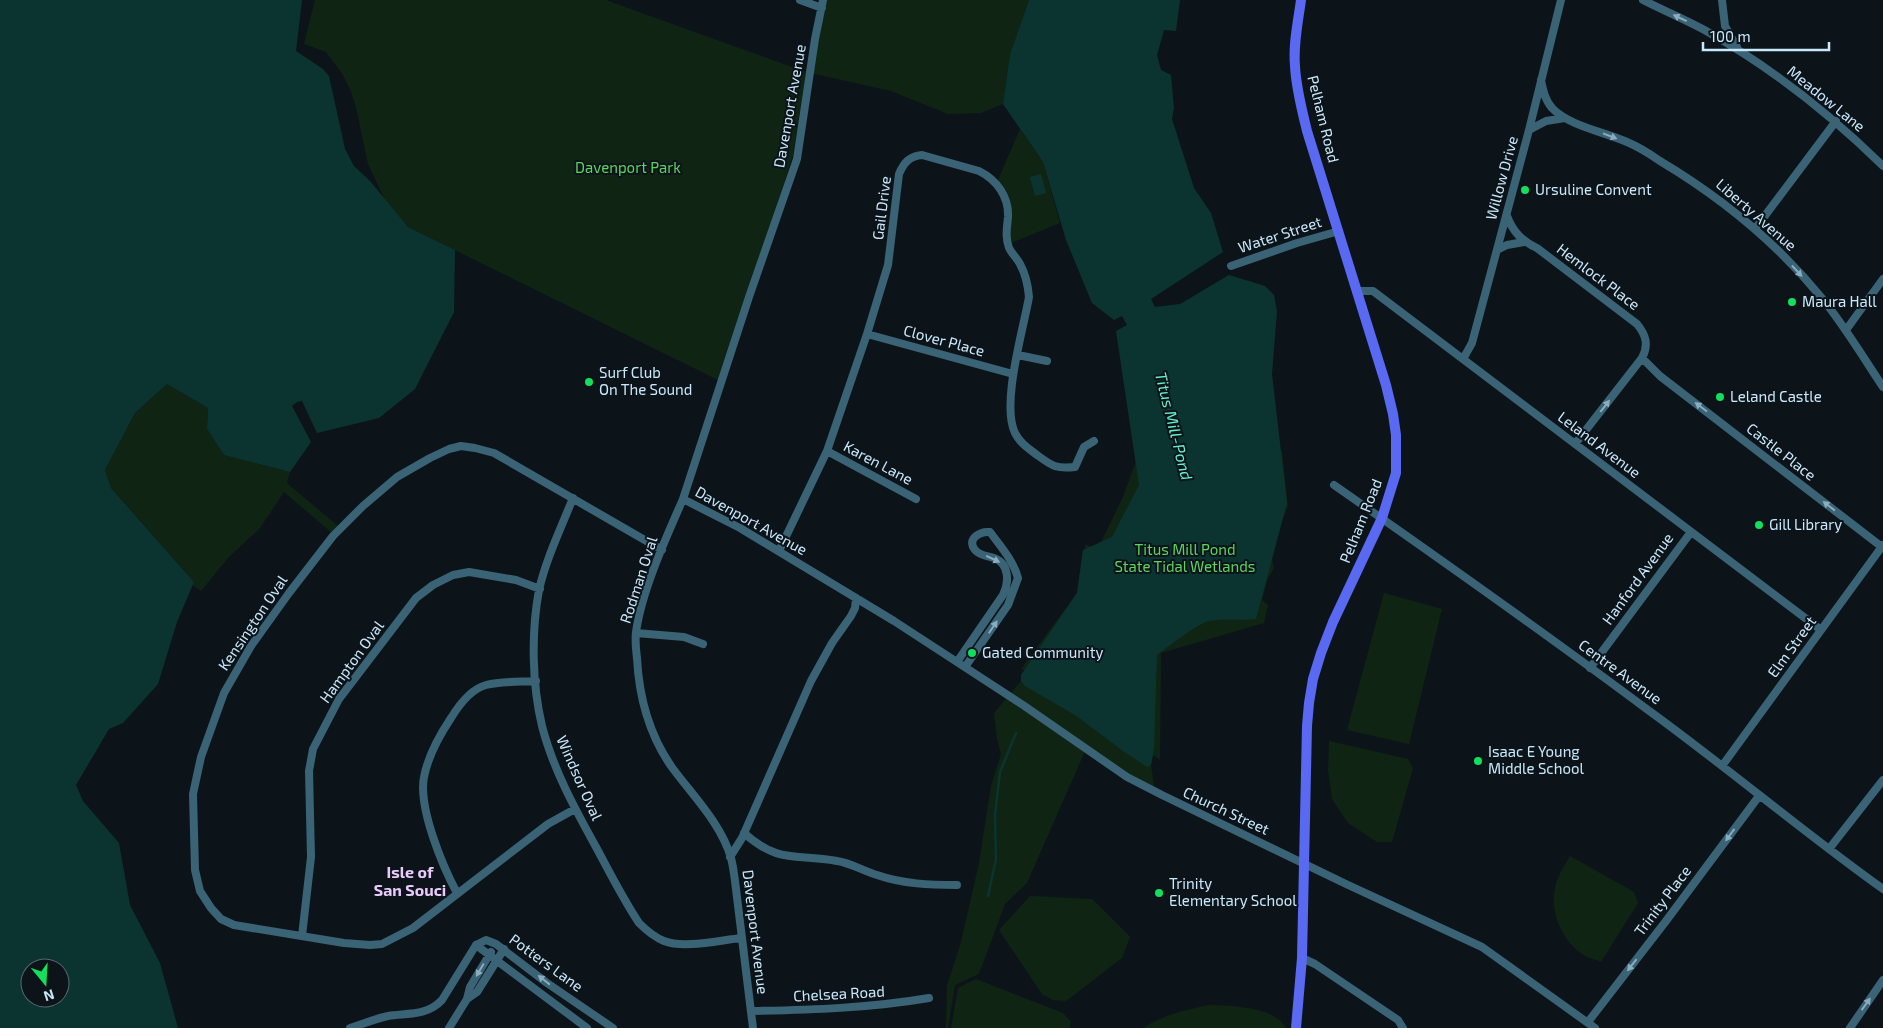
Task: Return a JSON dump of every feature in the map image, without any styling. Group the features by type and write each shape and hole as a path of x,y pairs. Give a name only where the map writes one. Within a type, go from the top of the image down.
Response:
{"main road":[{"name":"Pelham Road","path":"1296,1028 1302,958 1307,726 1313,679 1333,622 1382,518 1396,473 1396,434 1388,392 1308,131 1299,94 1295,66 1295,41 1301,0"}],"street":[{"path":"800,0 822,4"},
{"name":"Willow Drive","path":"1463,359 1472,343 1529,130 1561,0"},
{"name":"Meadow Lane","path":"1642,0 1706,31 1738,50 1836,121 1883,166"},
{"path":"1722,0 1725,26 1738,50"},
{"name":"Davenport Avenue","path":"753,1028 730,857 744,833 811,681 832,642 851,616 855,608 856,598 740,528 683,499 749,297 797,159 822,4"},
{"name":"Liberty Avenue","path":"1541,80 1548,102 1553,109 1565,118 1628,142 1658,159 1702,186 1755,229 1821,297 1846,330 1883,387"},
{"path":"1529,130 1546,121 1565,118"},
{"path":"1755,229 1836,121"},
{"name":"Gail Drive","path":"779,551 827,451 867,334 888,265 899,174 902,165 908,159 915,156 922,155 987,174 1001,190 1006,203 1008,216 1006,237 1010,248 1020,263 1028,284 1029,297 1013,374 1010,415 1015,433 1022,444 1060,468 1075,467 1084,447 1094,441"},
{"name":"Hemlock Place","path":"1506,215 1510,226 1524,242 1537,248 1637,324 1644,332 1646,343 1642,358"},
{"name":"Water Street","path":"1230,266 1338,231"},
{"path":"1497,250 1507,245 1524,242"},
{"path":"1846,330 1883,280"},
{"name":"Leland Avenue","path":"1357,291 1373,291 1821,630"},
{"name":"Clover Place","path":"867,334 1013,374"},
{"path":"1018,355 1047,361"},
{"path":"1575,444 1642,358"},
{"name":"Castle Place","path":"1642,358 1660,376 1882,546"},
{"name":"Kensington Oval","path":"575,809 548,824 413,928 382,944 344,943 234,925 221,919 211,908 200,891 195,870 193,794 201,757 212,721 236,669 289,593 334,536 363,506 397,477 449,449 461,446 494,452 662,550"},
{"name":"Karen Lane","path":"827,451 916,499"},
{"name":"Centre Avenue","path":"1334,485 1590,668 1883,889"},
{"name":"Windsor Oval","path":"573,498 556,540 540,589 534,623 533,647 536,681 542,724 549,750 575,809 639,923 650,933 665,942 677,944 742,938"},
{"name":"Rodman Oval","path":"683,499 647,588 636,633 638,680 644,708 653,734 666,758 717,828 730,857"},
{"path":"956,662 1008,585 1004,566 996,558 980,554 975,550 972,543 978,533 990,532 998,545 1011,558 1018,578 1008,605 964,667"},
{"name":"Hanford Avenue","path":"1590,668 1691,532"},
{"name":"Elm Street","path":"1722,766 1882,546"},
{"name":"Hampton Oval","path":"302,936 311,857 309,771 313,749 339,699 416,598 433,585 453,575 469,572 516,580 540,589"},
{"name":"Church Street","path":"856,598 964,667 1127,777 1162,796 1482,947 1595,1028"},
{"path":"636,633 684,637 703,644"},
{"path":"457,894 444,868 425,800 424,778 438,738 453,715 474,691 485,685 536,681"},
{"path":"1829,849 1883,780"},
{"name":"Trinity Place","path":"1588,1022 1666,922 1759,796"},
{"path":"744,833 775,854 786,857 836,860 894,880 927,885 957,885"},
{"name":"Potters Lane","path":"587,1028 476,945 486,940 496,944 547,983 613,1028"},
{"path":"449,1028 467,999 470,987 496,944"},
{"path":"350,1028 386,1017 424,1012 436,1006 442,1000 476,945"},
{"path":"467,999 477,992 504,949"},
{"path":"1302,958 1315,964 1398,1020 1403,1028"},
{"path":"1850,1028 1883,980"},
{"name":"Chelsea Road","path":"751,1012 834,1009 894,1004 929,998"}],"green space":[{"name":"Davenport Park","path":"315,0 606,0 806,72 793,155 720,381 408,227 386,202 368,164 356,107 350,89 341,72 326,52 304,44"},
{"path":"820,0 1029,0 1010,54 1003,104 981,113 948,114 891,91 806,72"},
{"path":"1020,129 1043,162 1060,223 1011,243 1006,195 998,180"},
{"path":"167,384 208,408 207,429 224,455 290,472 287,483 338,526 332,533 284,492 260,528 228,558 201,591 193,585 194,582 111,488 105,470 135,413"},
{"name":"Titus Mill Pond State Tidal Wetlands","path":"1131,430 1282,451 1288,506 1272,560 1274,568 1267,581 1262,600 1268,605 1264,623 1161,653 1160,760 1153,755 1151,765 1155,792 1086,749 1027,883 1005,904 979,974 955,985 948,1028 946,1028 947,986 961,942 979,863 991,786 1001,754 994,713 1021,681 1021,675 1024,670 1021,669 1077,593 1085,544 1091,547 1101,542 1123,497 1136,461"},
{"path":"1384,593 1442,609 1409,744 1347,730"},
{"path":"1329,741 1408,759 1413,768 1392,842 1377,842 1348,823 1332,799 1328,770"},
{"path":"1570,856 1634,892 1638,903 1601,962 1584,955 1575,948 1563,934 1556,916 1554,907 1555,888"},
{"path":"1030,896 1092,899 1130,937 1122,958 1066,1001 1053,1000 1042,994 999,930"},
{"path":"976,979 1063,1013 1071,1022 1069,1028 951,1028 958,988"},
{"path":"1209,1005 1262,1011 1272,1015 1286,1028 1143,1028 1166,1016"}],"water":[{"path":"0,0 302,0 296,51 323,69 329,76 345,149 354,166 370,181 408,227 455,250 454,312 415,389 379,418 317,433 302,401 297,402 292,406 311,442 290,472 224,455 207,429 208,408 167,384 135,413 105,470 111,488 194,582 177,622 158,684 123,723 109,729 76,785 83,801 119,843 130,905 160,963 178,1028 0,1028"},
{"name":"Titus Mill-Pond","path":"1029,0 1180,0 1176,31 1164,30 1157,55 1161,70 1171,75 1174,108 1172,119 1194,188 1211,213 1223,252 1151,299 1155,307 1180,304 1229,275 1265,286 1274,295 1277,311 1272,374 1287,503 1256,619 1209,621 1198,626 1157,655 1154,749 1151,765 1147,767 1075,715 1025,686 1021,681 1021,675 1077,593 1083,550 1112,537 1139,485 1116,331 1127,325 1122,316 1114,320 1092,303 1066,240 1043,162 1003,104 1010,54"},
{"path":"1041,174 1046,193 1035,196 1030,177"}],"waterway":[{"path":"988,896 996,859 995,815 1000,772 1016,733"}],"place":[{"name":"Ursuline Convent","path":"1525,190"},
{"name":"Maura Hall","path":"1792,302"},
{"name":"Surf Club On The Sound","path":"589,382"},
{"name":"Leland Castle","path":"1720,397"},
{"name":"Gill Library","path":"1759,525"},
{"name":"Gated Community","path":"972,653"},
{"name":"Isaac E Young Middle School","path":"1478,761"},
{"name":"Trinity Elementary School","path":"1159,893"}],"district":[{"name":"Isle of San Souci","path":"410,881"}]}
